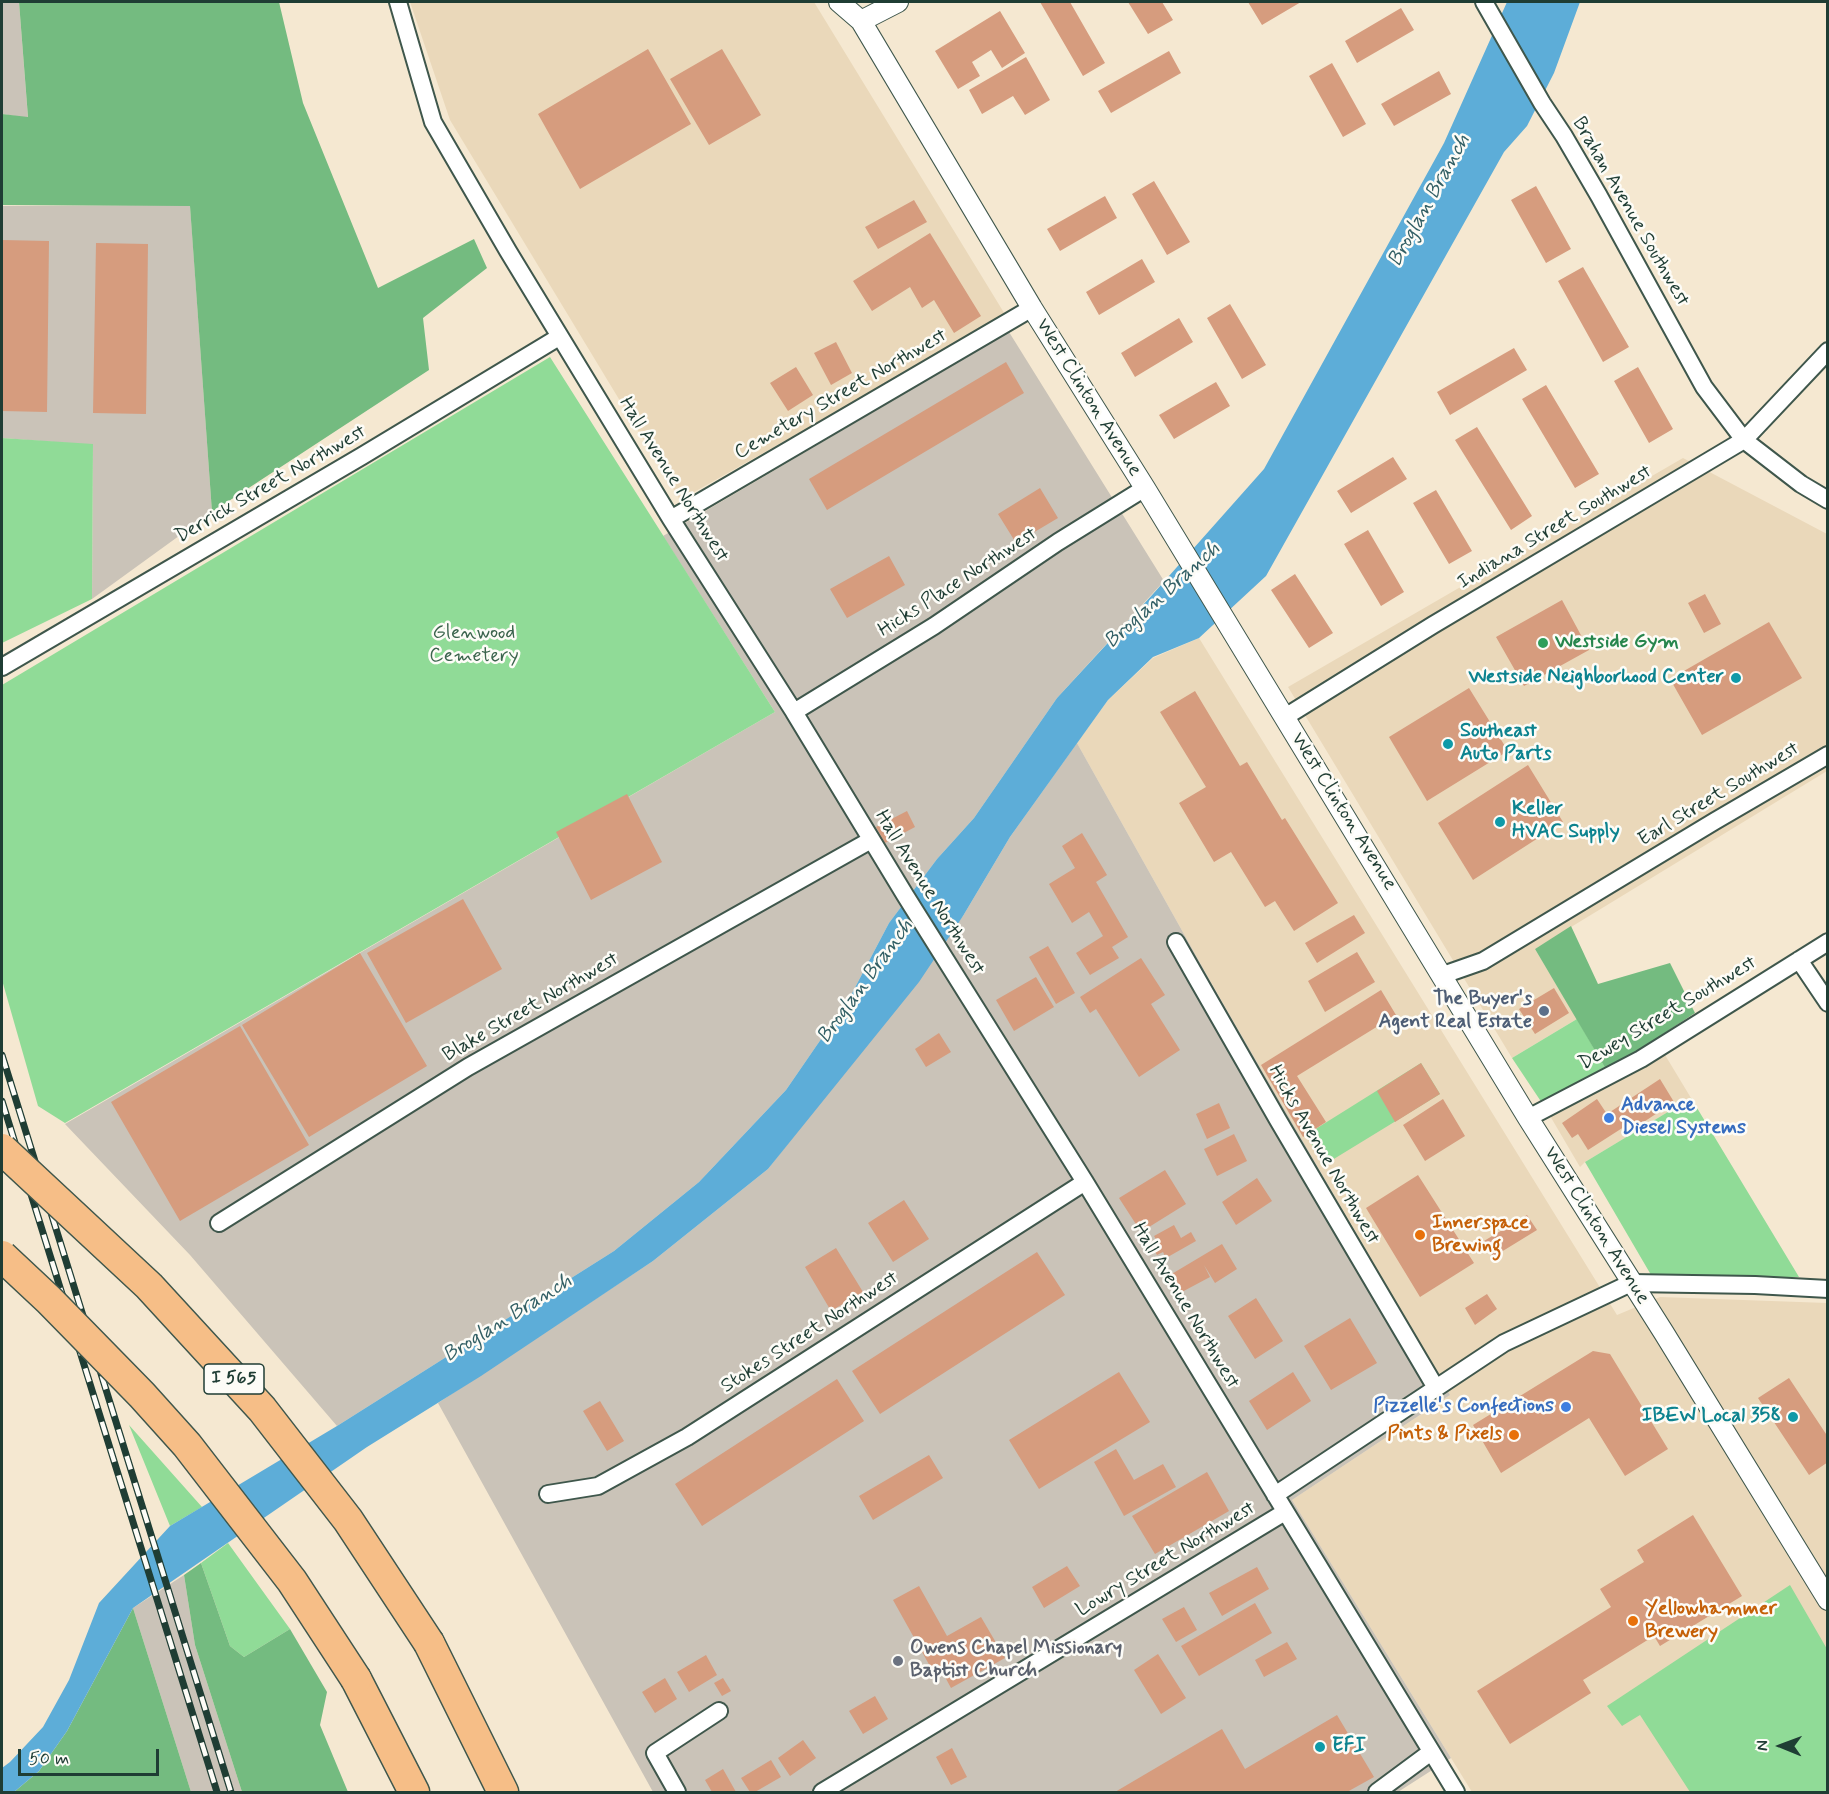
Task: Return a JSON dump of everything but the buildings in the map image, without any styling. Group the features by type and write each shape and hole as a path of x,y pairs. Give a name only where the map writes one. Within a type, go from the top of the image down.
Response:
{"highway":[{"name":"I 565","path":"2,1149 149,1286 262,1409 348,1520 429,1643 503,1792"},
{"path":"2,1256 49,1300 188,1445 292,1581 356,1678 414,1792"}],"street":[{"name":"Hall Avenue Northwest","path":"398,2 433,122 559,336 1085,1182 1456,1792"},
{"name":"West Clinton Avenue","path":"838,2 861,21"},
{"name":"West Clinton Avenue","path":"857,2 861,21 1032,308 1226,620 1528,1118 1664,1333 1827,1600"},
{"path":"861,21 898,2"},
{"name":"Brahan Avenue Southwest","path":"1484,2 1542,104 1564,136 1599,196 1704,387 1744,440 1801,484 1827,500"},
{"name":"Cemetery Street Northwest","path":"671,519 1032,308"},
{"name":"Derrick Street Northwest","path":"2,667 363,456 559,336"},
{"name":"Indiana Street Southwest","path":"1285,717 1432,625 1744,440 1827,351"},
{"name":"Hicks Place Northwest","path":"794,712 934,626 1058,542 1145,488"},
{"name":"Earl Street Southwest","path":"1443,975 1483,961 1827,755"},
{"name":"Blake Street Northwest","path":"219,1223 468,1067 871,840"},
{"name":"Hicks Avenue Northwest","path":"1176,942 1436,1388"},
{"name":"Dewey Street Southwest","path":"1528,1118 1641,1059 1827,942"},
{"path":"1799,960 1827,1003"},
{"name":"Stokes Street Northwest","path":"548,1494 598,1486 687,1437 1085,1182"},
{"path":"1631,1283 1827,1289"},
{"name":"Lowry Street Northwest","path":"1275,1495 1504,1343 1631,1283"},
{"name":"Lowry Street Northwest","path":"822,1792 1286,1512"},
{"path":"677,1792 655,1753 719,1712"},
{"path":"1377,1792 1431,1752"}],"shaded area":[{"path":"2,2 19,2 28,118 2,114"},
{"path":"410,2 814,2 1006,316 680,500 450,120"},
{"path":"190,205 212,512 92,599 93,445 2,438 2,206"},
{"path":"1009,332 1164,581 1057,698 974,818 937,859 889,923 850,997 786,1090 699,1182 614,1251 337,1426 190,1255 65,1124 775,712 663,536"},
{"path":"1683,458 1827,534 1827,771 1535,949 1577,1019 1512,1058 1288,687"},
{"path":"1199,638 1617,1315 1660,1297 1827,1303 1827,1792 1472,1792 1292,1500 1450,1395 1217,993 1077,743 1108,700 1153,658"},
{"path":"1077,743 1217,993 1450,1395 1292,1500 1451,1758 1398,1792 653,1792 438,1403 653,1261 768,1169 963,916 1010,837"},
{"path":"1656,1040 1691,1098 1580,1167 1546,1109"},
{"path":"184,1575 195,1645 242,1792 191,1792 133,1608"}],"green space":[{"path":"19,2 279,2 303,103 378,288 474,239 487,268 423,318 429,370 212,512 190,206 2,205 2,114 28,117"},
{"name":"Glenwood Cemetery","path":"550,357 775,712 65,1123 38,1106 2,980 2,685"},
{"path":"2,438 93,444 92,599 2,643"},
{"path":"1571,926 1598,984 1670,963 1695,1013 1607,1071 1535,949"},
{"path":"1577,1019 1607,1071 1546,1109 1512,1058"},
{"path":"1421,1063 1440,1094 1324,1165 1306,1135"},
{"path":"1691,1098 1799,1277 1654,1280 1585,1162"},
{"path":"129,1425 202,1507 170,1526"},
{"path":"228,1543 290,1629 244,1657 230,1646 201,1563"},
{"path":"201,1563 230,1646 244,1657 290,1629 327,1692 320,1725 348,1792 242,1792 195,1645 184,1575"},
{"path":"1790,1585 1827,1649 1827,1792 1690,1792 1640,1715 1622,1726 1607,1706"},
{"path":"133,1608 191,1792 14,1792 39,1771 67,1731"}],"water":[{"name":"Broglan Branch","path":"1507,2 1580,2 1554,73 1527,126 1504,152 1266,576 1199,638 1153,657 1108,700 1010,837 963,916 919,982 768,1169 653,1261 481,1376 367,1447 133,1608 67,1731 39,1771 14,1792 2,1792 2,1768 43,1727 69,1680 99,1603 170,1526 337,1426 614,1251 699,1182 786,1090 850,997 889,923 937,859 974,818 1057,698 1264,469 1444,143"}],"railway":[{"path":"2,1055 231,1792"},
{"path":"2,1101 217,1792"}],"place":[{"name":"Westside Gym","path":"1543,643"},
{"name":"Westside Neighborhood Center","path":"1736,678"},
{"name":"Southeast Auto Parts","path":"1448,744"},
{"name":"Keller HVAC Supply","path":"1500,822"},
{"name":"The Buyer's Agent Real Estate","path":"1544,1011"},
{"name":"Advance Diesel Systems","path":"1609,1118"},
{"name":"Innerspace Brewing","path":"1420,1235"},
{"name":"Pizzelle's Confections","path":"1566,1407"},
{"name":"IBEW Local 358","path":"1793,1417"},
{"name":"Pints & Pixels","path":"1514,1435"},
{"name":"Yellowhammer Brewery","path":"1633,1621"},
{"name":"Owens Chapel Missionary Baptist Church","path":"898,1661"},
{"name":"EFI","path":"1320,1747"}]}
